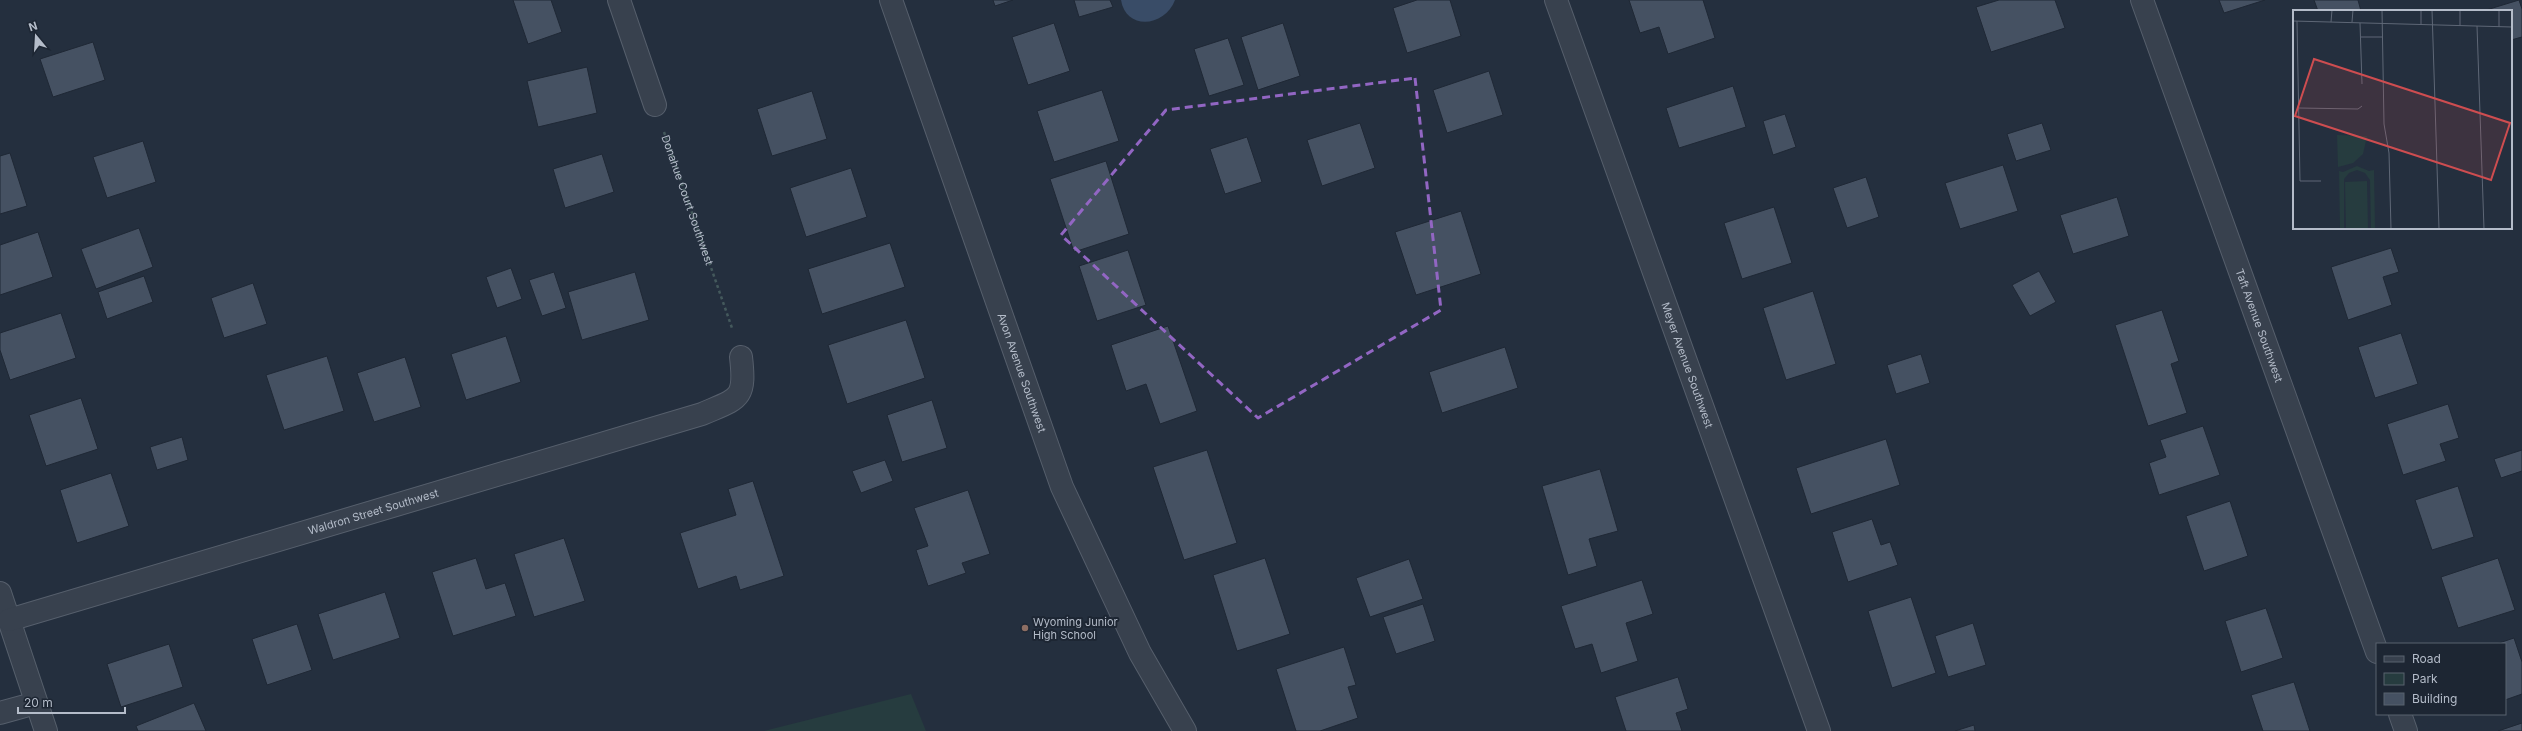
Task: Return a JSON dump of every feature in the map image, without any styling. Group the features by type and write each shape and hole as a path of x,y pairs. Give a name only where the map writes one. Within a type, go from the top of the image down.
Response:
{"street":[{"path":"619,0 655,106"},
{"name":"Avon Avenue Southwest","path":"891,0 1062,487 1140,653 1185,731"},
{"name":"Meyer Avenue Southwest","path":"1556,0 1819,731"},
{"name":"Taft Avenue Southwest","path":"2142,0 2376,649"},
{"name":"Waldron Street Southwest","path":"9,620 695,417 736,400 743,388 742,357"},
{"path":"0,593 46,731"},
{"path":"0,713 36,703"},
{"path":"2400,715 2406,731"}],"path":[{"name":"Donahue Court Southwest","path":"655,106 742,357"}],"highlighted area":[{"path":"1415,78 1441,310 1258,418 1061,235 1166,110"}],"green space":[{"path":"911,694 926,731 764,731"}],"water":[{"path":"1121,0 1175,0 1170,9 1163,16 1146,22 1138,21 1130,17 1124,10"}],"building":[{"path":"513,0 551,0 562,32 528,44"},
{"path":"993,0 1013,0 995,6"},
{"path":"1074,0 1110,0 1113,7 1079,17"},
{"path":"1417,0 1450,0 1461,36 1407,53 1393,8"},
{"path":"1629,0 1703,0 1715,38 1668,54 1659,27 1640,33"},
{"path":"1999,0 2055,0 2065,28 1991,52 1976,7"},
{"path":"2219,0 2265,0 2224,13"},
{"path":"2314,0 2358,0 2361,10 2318,10"},
{"path":"2519,0 2522,9 2522,37 2512,40 2512,10 2486,10"},
{"path":"1054,23 1070,71 1028,85 1012,37"},
{"path":"1283,23 1300,76 1258,90 1241,37"},
{"path":"1228,38 1244,85 1209,96 1194,49"},
{"path":"93,42 105,80 53,97 40,59"},
{"path":"587,67 597,113 538,127 527,81"},
{"path":"1489,71 1503,115 1447,133 1433,90"},
{"path":"1733,86 1746,127 1679,148 1666,108"},
{"path":"1102,90 1119,141 1054,162 1037,111"},
{"path":"812,91 827,139 772,156 757,109"},
{"path":"1785,114 1796,147 1773,155 1763,121"},
{"path":"1360,123 1375,168 1322,186 1307,140"},
{"path":"2042,123 2051,150 2016,161 2007,134"},
{"path":"1247,137 1262,182 1225,194 1210,149"},
{"path":"143,141 156,182 107,198 93,157"},
{"path":"10,153 27,206 0,214 0,156"},
{"path":"602,154 614,192 565,208 553,169"},
{"path":"1106,161 1129,234 1074,252 1050,179"},
{"path":"2003,165 2018,211 1960,229 1945,183"},
{"path":"851,168 867,217 806,237 790,188"},
{"path":"1866,177 1879,217 1847,228 1833,188"},
{"path":"2117,197 2129,236 2073,254 2060,215"},
{"path":"1774,207 1792,263 1742,279 1724,223"},
{"path":"1461,211 1481,274 1416,295 1395,232"},
{"path":"139,228 153,267 96,289 81,249"},
{"path":"38,232 53,277 0,295 0,245"},
{"path":"890,243 905,287 822,314 808,269"},
{"path":"2391,248 2399,272 2383,277 2392,305 2348,320 2331,267"},
{"path":"1128,250 1146,305 1097,321 1079,266"},
{"path":"511,268 522,299 497,308 486,277"},
{"path":"2039,271 2056,302 2030,316 2012,285"},
{"path":"554,272 566,308 542,316 529,280"},
{"path":"635,272 649,320 582,340 568,292"},
{"path":"144,276 153,302 107,319 98,292"},
{"path":"253,283 267,324 224,338 211,298"},
{"path":"1813,291 1836,364 1786,380 1763,308"},
{"path":"2162,310 2179,361 2171,364 2187,413 2148,426 2115,325"},
{"path":"61,313 76,358 10,380 0,350 0,333"},
{"path":"906,320 925,378 847,404 828,345"},
{"path":"1168,326 1197,411 1160,424 1146,384 1126,391 1111,345"},
{"path":"2401,333 2418,384 2375,398 2358,347"},
{"path":"506,336 521,382 466,400 451,354"},
{"path":"1505,347 1518,388 1442,413 1429,372"},
{"path":"1921,354 1930,383 1896,394 1887,365"},
{"path":"327,356 344,411 284,430 266,375"},
{"path":"405,357 421,407 374,422 357,373"},
{"path":"81,398 98,449 46,466 29,415"},
{"path":"932,400 947,448 902,462 887,415"},
{"path":"2448,404 2459,438 2440,444 2446,461 2403,475 2387,424"},
{"path":"2203,426 2220,475 2159,495 2149,463 2166,457 2160,440"},
{"path":"182,437 188,460 157,470 150,447"},
{"path":"1886,439 1900,485 1811,514 1796,468"},
{"path":"1207,450 1237,543 1184,560 1153,467"},
{"path":"2522,450 2522,471 2501,478 2494,459"},
{"path":"885,460 893,481 861,493 852,471"},
{"path":"1600,469 1618,531 1589,539 1597,566 1568,575 1542,486"},
{"path":"111,473 129,526 77,543 60,490"},
{"path":"753,481 784,576 740,590 736,576 698,589 680,533 736,515 728,489"},
{"path":"2458,486 2474,537 2432,550 2415,500"},
{"path":"968,490 990,554 962,563 966,573 928,586 916,550 928,546 914,508"},
{"path":"2230,501 2248,556 2204,571 2186,516"},
{"path":"1872,519 1881,545 1890,542 1898,565 1848,582 1832,532"},
{"path":"564,538 585,601 534,617 514,554"},
{"path":"476,558 486,589 505,583 516,616 453,636 432,572"},
{"path":"1265,558 1290,634 1237,651 1213,575"},
{"path":"2498,558 2515,610 2458,628 2441,577"},
{"path":"1409,559 1423,599 1370,617 1356,578"},
{"path":"1642,580 1653,614 1626,623 1638,661 1601,673 1592,644 1575,649 1561,606"},
{"path":"385,592 400,638 333,660 318,614"},
{"path":"1911,597 1936,673 1892,688 1868,611"},
{"path":"1423,604 1435,641 1396,654 1383,617"},
{"path":"2266,608 2283,658 2241,672 2225,621"},
{"path":"1973,623 1986,665 1948,677 1935,636"},
{"path":"297,624 312,670 267,685 252,639"},
{"path":"2514,638 2522,662 2522,694 2506,700 2506,643 2499,643"},
{"path":"169,644 183,687 121,707 107,664"},
{"path":"1344,647 1356,685 1348,687 1358,718 1320,731 1296,731 1276,669"},
{"path":"1678,677 1688,709 1676,713 1682,731 1626,731 1615,697"},
{"path":"2294,682 2310,731 2263,731 2251,695"},
{"path":"194,703 206,731 138,731 136,726"},
{"path":"2522,723 2522,731 2498,731"},
{"path":"1974,725 1975,731 1955,731"}],"place":[{"name":"Wyoming Junior High School","path":"1025,628"}]}
